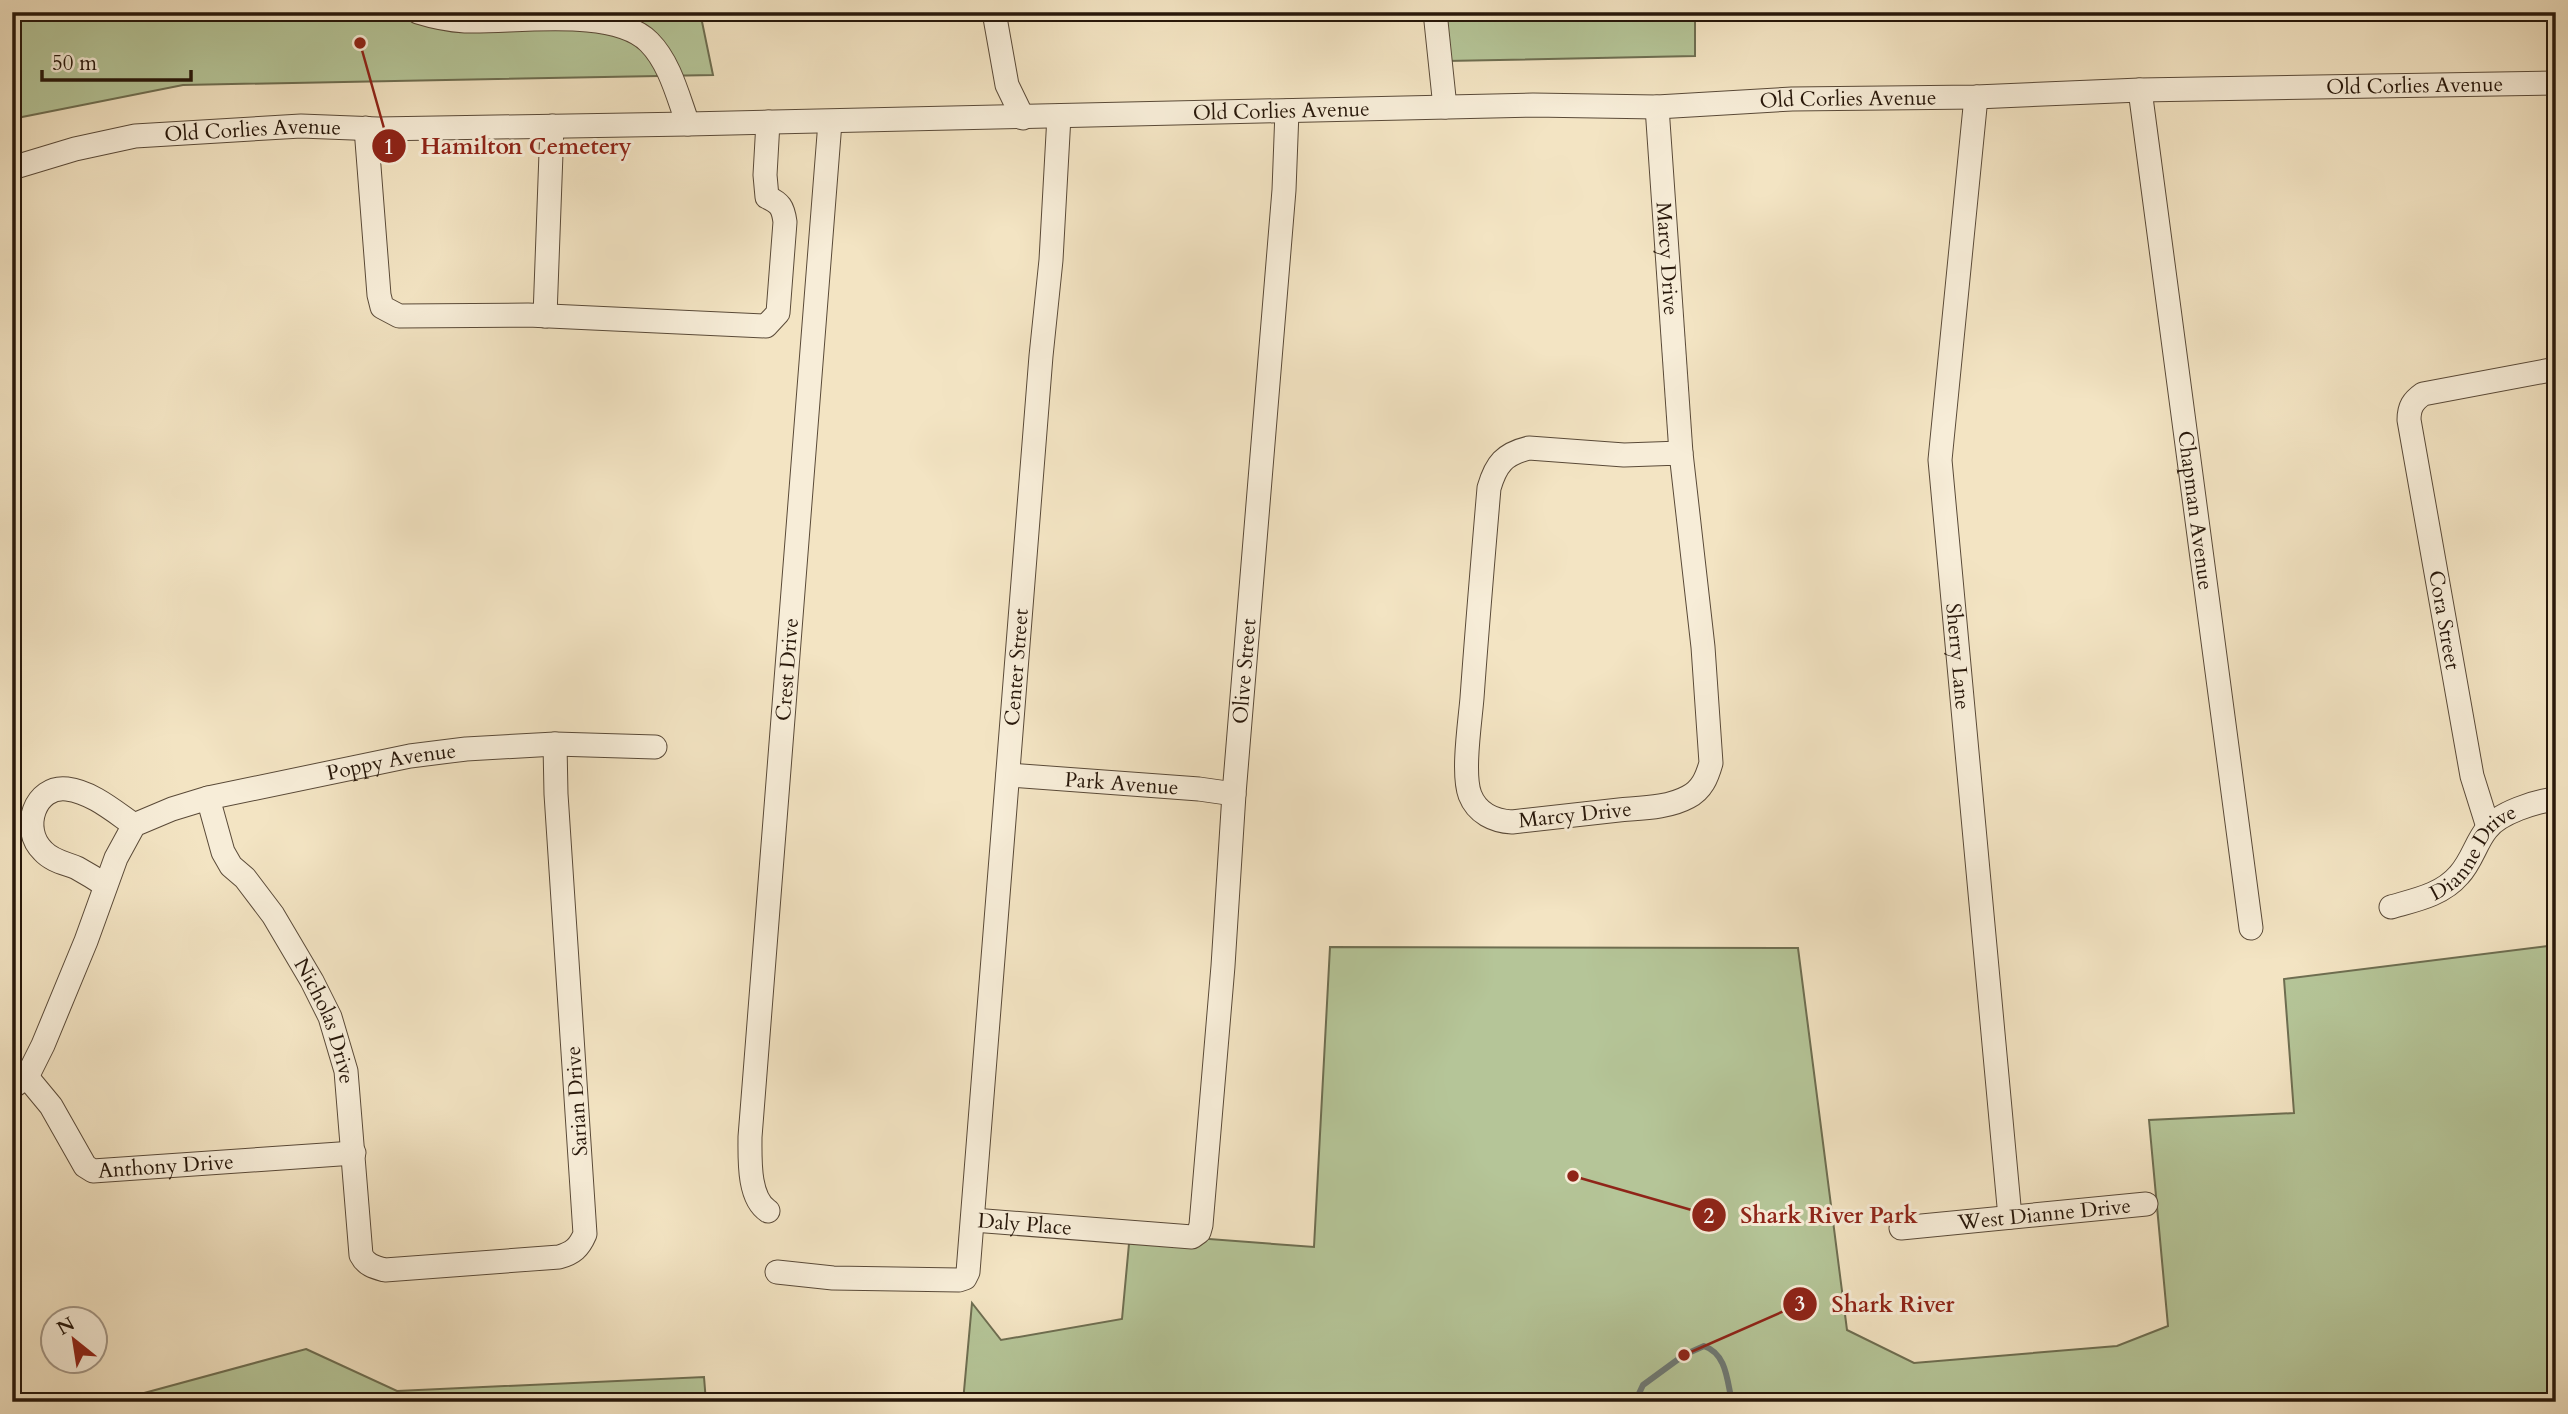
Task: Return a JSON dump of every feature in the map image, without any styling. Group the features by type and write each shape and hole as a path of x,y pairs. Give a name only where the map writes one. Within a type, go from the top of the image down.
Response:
{"street":[{"path":"418,12 438,19 466,21 558,19 622,25 648,41 663,61 688,124"},
{"path":"994,12 1007,85 1023,118"},
{"path":"1435,12 1446,107"},
{"name":"Old Corlies Avenue","path":"12,168 75,149 135,136 301,127 830,122 1446,107 1657,107 1792,99 2556,83"},
{"name":"Chapman Avenue","path":"2140,90 2251,928"},
{"name":"Sherry Lane","path":"1976,97 1940,460 2010,1217"},
{"name":"Marcy Drive","path":"1657,107 1681,453 1703,647 1711,763 1700,789 1674,803 1512,822 1491,818 1478,808 1467,785 1488,501 1494,470 1510,455 1529,448 1624,455 1681,453"},
{"name":"Olive Street","path":"1199,1232 1221,993 1234,794 1283,204 1287,111"},
{"name":"Center Street","path":"973,1220 1041,356 1051,260 1059,116"},
{"path":"366,128 374,245 382,307 399,316 545,316 766,326 778,313 785,222 783,209 778,202 767,197 765,175 768,122"},
{"name":"Crest Drive","path":"768,1211 763,1208 752,1182 750,1137 830,122"},
{"path":"545,316 552,126"},
{"name":"Cora Street","path":"2488,827 2472,776 2409,411 2413,401 2423,394 2556,369"},
{"name":"Poppy Avenue","path":"134,825 208,798 410,756 466,749 555,744 655,747"},
{"name":"Sarian Drive","path":"372,1267 385,1270 559,1257 572,1253 585,1234 555,744"},
{"name":"Park Avenue","path":"1008,775 1234,794"},
{"path":"20,1082 54,1019 116,858 134,825 99,801 73,790 63,788 50,793 39,802 32,813 30,823 33,836 41,850 51,858 76,868 105,885"},
{"name":"Nicholas Drive","path":"208,798 223,852 231,866 246,878 273,915 313,981 330,1017 346,1071 361,1255 372,1267"},
{"name":"Dianne Drive","path":"2391,907 2426,897 2451,882 2475,854 2488,827 2528,803 2556,799"},
{"name":"Anthony Drive","path":"20,1082 51,1106 85,1166 93,1171 354,1153"},
{"name":"West Dianne Drive","path":"1901,1228 2146,1203"},
{"name":"Daly Place","path":"777,1272 833,1278 958,1280 965,1278 968,1272 973,1220 1192,1237 1199,1232"}],"green space":[{"path":"12,12 700,12 713,75 183,85 12,119"},
{"path":"1440,12 1695,12 1695,56 1446,61"},
{"path":"2556,945 2556,1402 963,1402 972,1303 1001,1340 1122,1319 1130,1233 1314,1247 1330,947 1798,948 1847,1330 1914,1363 2117,1346 2168,1326 2149,1120 2294,1113 2284,979"},
{"path":"306,1349 397,1391 704,1377 706,1402 111,1402"}],"waterway":[{"path":"1635,1402 1643,1385 1684,1355 1704,1346 1712,1350 1722,1362 1732,1402"}],"place":[{"name":"Hamilton Cemetery","path":"360,43"},
{"name":"Shark River Park","path":"1573,1176"},
{"name":"Shark River","path":"1684,1355"}]}
